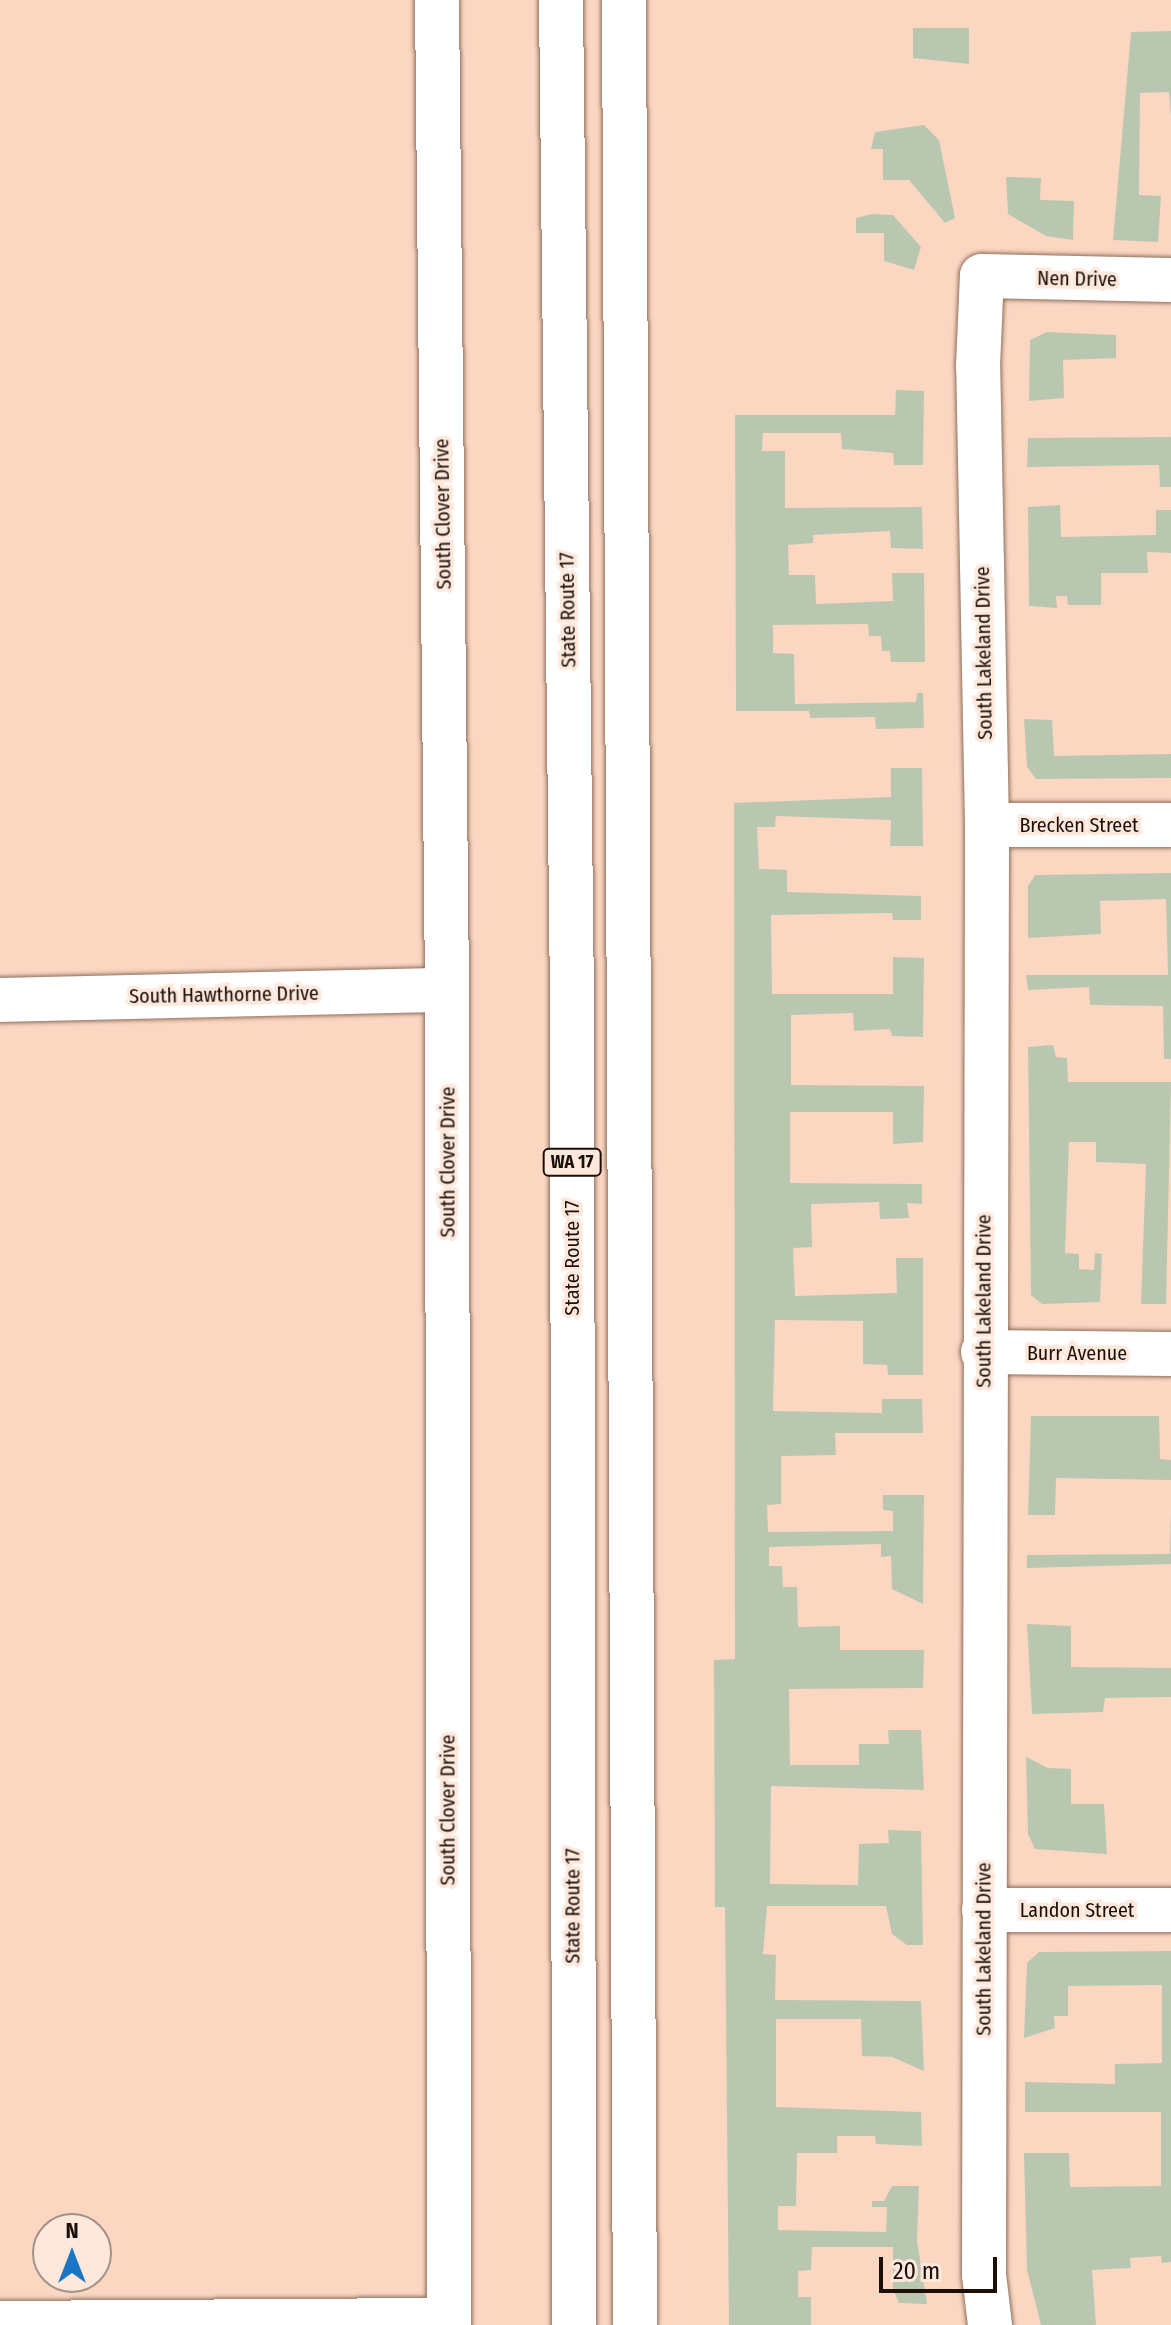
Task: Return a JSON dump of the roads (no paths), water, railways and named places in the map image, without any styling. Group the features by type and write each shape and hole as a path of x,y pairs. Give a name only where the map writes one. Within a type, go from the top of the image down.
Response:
{"main road":[{"name":"South Clover Drive","path":"437,0 447,990 449,2322"},
{"name":"State Route 17","path":"561,0 572,1000 574,2325"},
{"name":"WA 17","path":"624,0 635,2325"},
{"name":"Nen Drive","path":"982,276 1171,280"},
{"name":"South Lakeland Drive","path":"982,276 978,366 987,825 983,1352 984,2275 990,2325"},
{"name":"Brecken Street","path":"987,825 1171,825"},
{"name":"South Hawthorne Drive","path":"0,1000 447,990"},
{"name":"Burr Avenue","path":"983,1352 1171,1354"},
{"name":"Landon Street","path":"984,1910 1171,1910"},
{"path":"0,2323 449,2322"}]}
